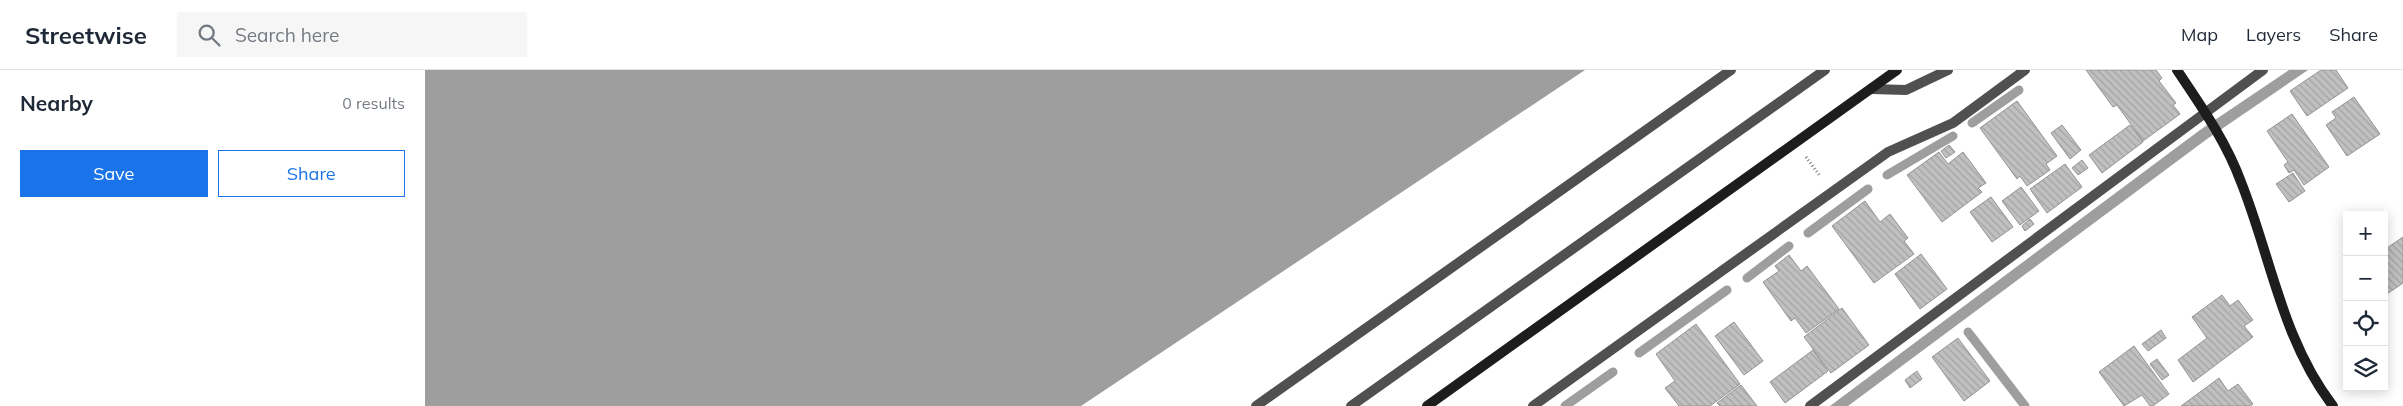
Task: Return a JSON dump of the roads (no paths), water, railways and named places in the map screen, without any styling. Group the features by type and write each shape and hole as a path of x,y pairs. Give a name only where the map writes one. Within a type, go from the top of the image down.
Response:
{"street":[{"path":"1255,406 1731,70"},
{"path":"1351,406 1825,70"},
{"path":"1427,406 1897,70"},
{"path":"1871,89 1906,90 1948,70"},
{"path":"1533,406 1888,152 1953,123 2025,70"},
{"path":"2177,70 2223,142 2242,182 2291,334 2316,384 2333,406"},
{"path":"1810,406 2207,115 2263,70"}],"waterway":[{"path":"1972,123 2019,90"},
{"path":"1887,175 1953,136"},
{"path":"1808,233 1868,189"},
{"path":"1747,278 1789,246"},
{"path":"1639,353 1727,290"},
{"path":"1968,332 2025,406"},
{"path":"1565,406 1613,372"}]}
